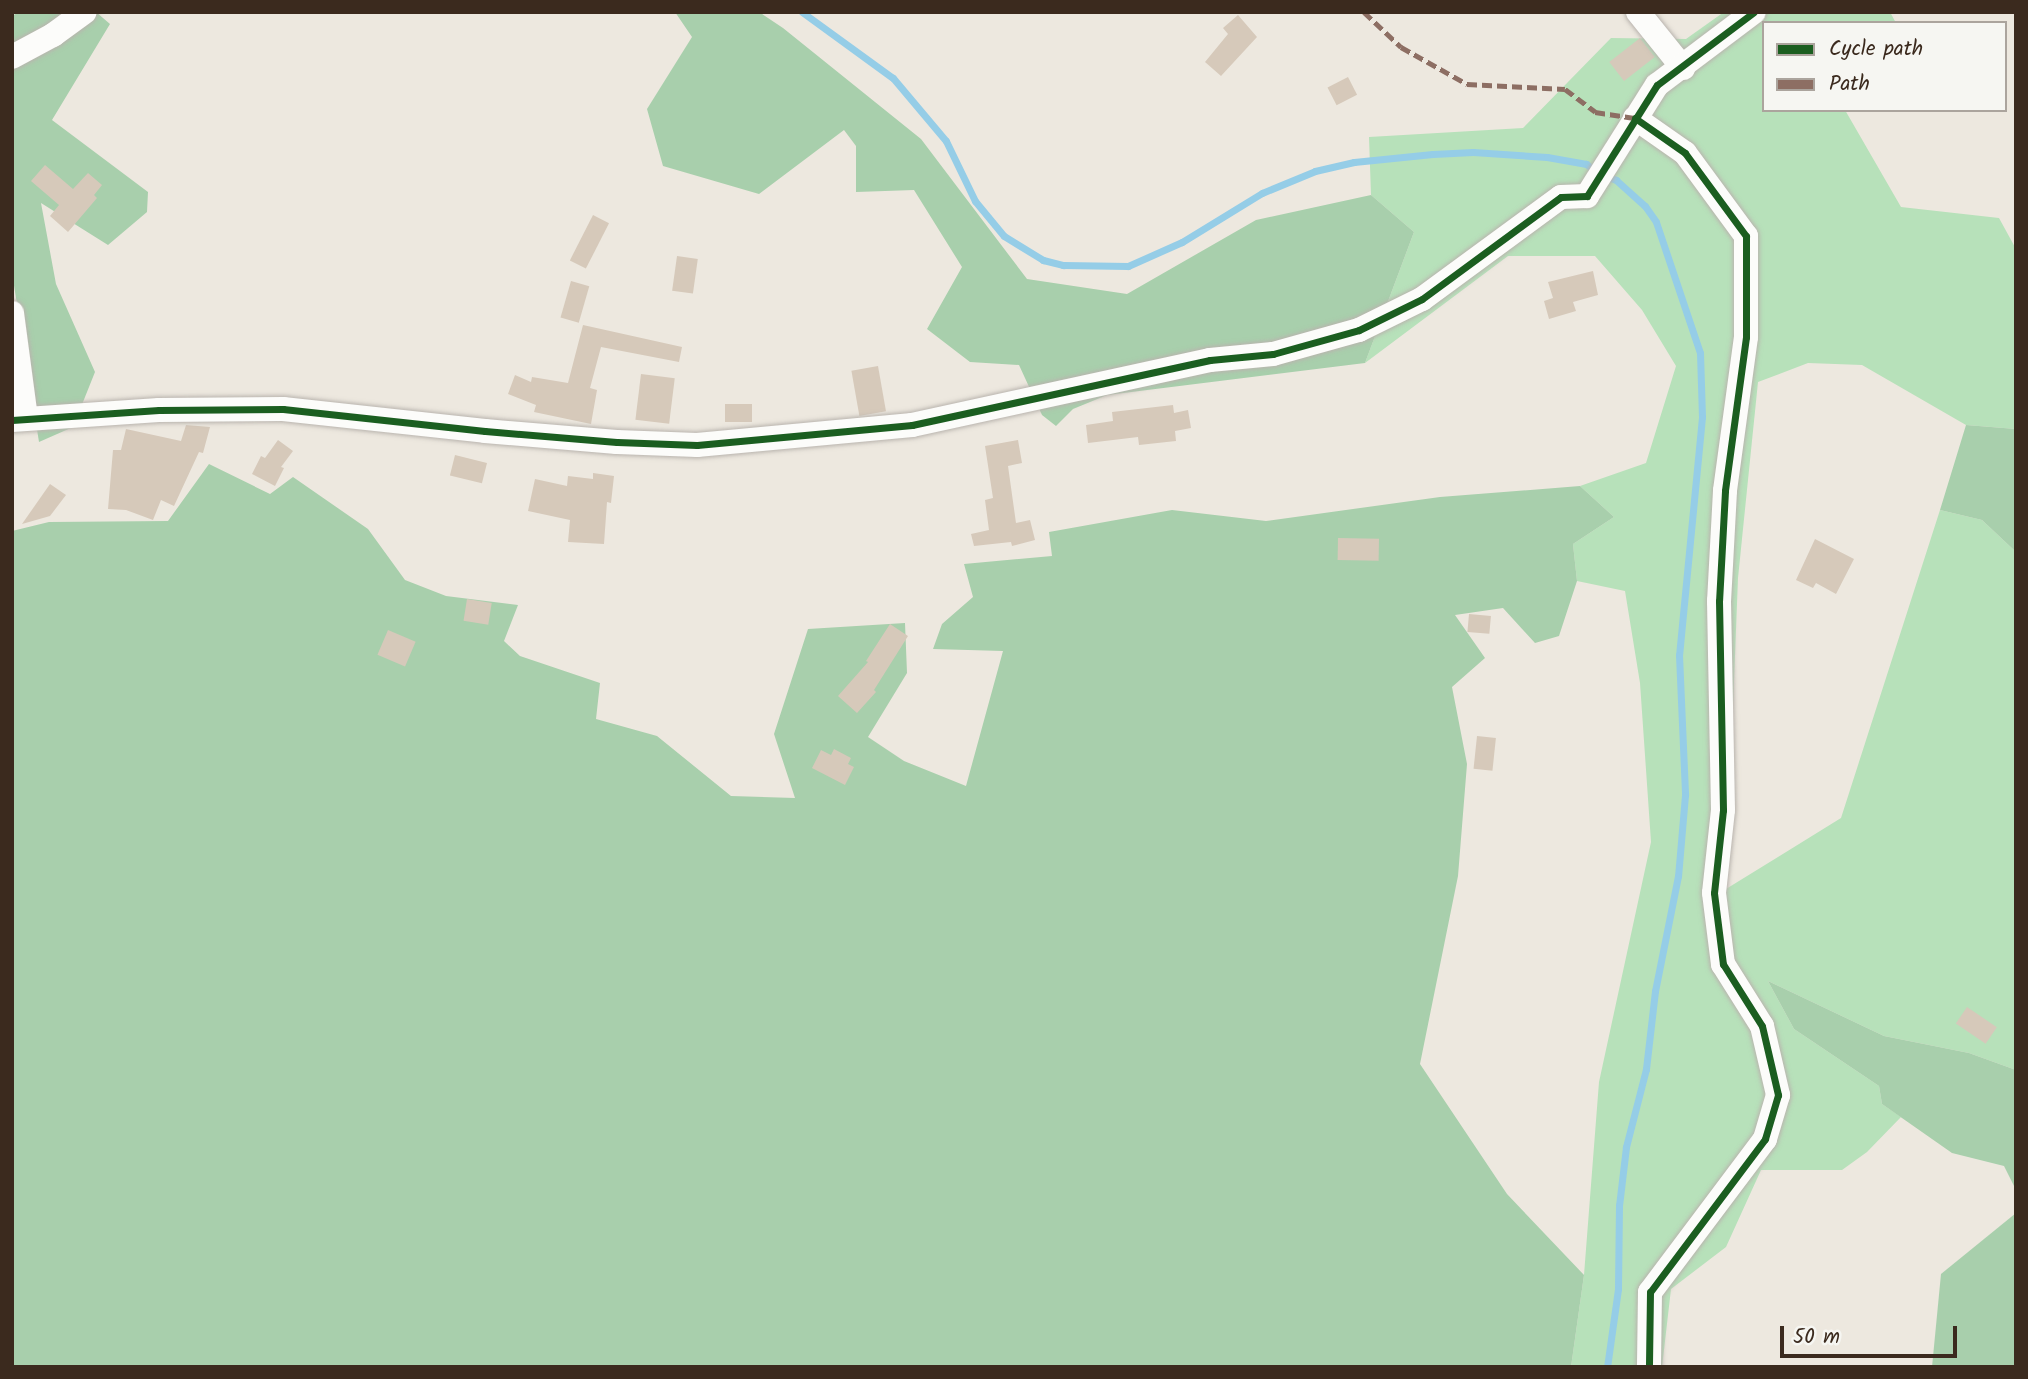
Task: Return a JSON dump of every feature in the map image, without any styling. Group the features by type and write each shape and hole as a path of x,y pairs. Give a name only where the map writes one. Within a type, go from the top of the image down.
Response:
{"street":[{"path":"12,57 53,35 85,12"},
{"path":"1638,12 1684,68"},
{"path":"12,313 19,419 159,410 283,408 485,431 617,442 697,444 912,425 1210,360 1273,354 1359,330 1422,299 1561,197 1587,196 1657,85 1684,68 1754,12"},
{"path":"1635,118 1685,153 1746,236 1746,337 1725,491 1719,601 1723,810 1714,893 1723,964 1762,1026 1778,1095 1765,1139 1650,1292 1649,1367"}],"green space":[{"path":"19,12 96,12 110,24 52,120 148,192 147,212 108,245 41,203 56,284 95,372 73,427 39,442 12,273 12,16"},
{"path":"675,12 759,12 783,28 921,139 1027,279 1127,294 1256,220 1371,195 1414,232 1365,363 1107,395 1073,409 1056,426 1042,415 1019,365 970,362 927,329 962,267 914,190 856,192 856,146 844,130 759,194 663,166 647,109 692,37"},
{"path":"1724,12 1890,12 1895,21 1762,21 1762,112 1846,112 1901,207 1999,218 2016,249 2016,429 1966,425 1862,365 1808,363 1758,382 1738,578 1726,889 1841,818 1940,510 1982,520 2016,552 2016,1070 1969,1053 1884,1036 1768,981 1794,1029 1879,1086 1882,1104 1901,1117 1867,1152 1842,1170 1761,1170 1726,1247 1671,1289 1662,1367 1571,1367 1584,1275 1599,1082 1651,842 1640,683 1625,591 1577,581 1573,544 1614,517 1580,486 1646,463 1676,366 1642,310 1595,256 1508,256 1365,363 1414,232 1371,195 1369,137 1523,128 1611,38 1686,39"},
{"path":"1966,425 2016,429 2016,552 1982,520 1940,510"},
{"path":"209,464 270,494 293,477 368,529 405,580 446,596 518,605 504,641 520,656 600,683 596,719 657,736 731,796 795,798 774,734 808,629 905,623 907,673 868,737 904,761 966,786 1003,651 933,649 942,624 973,597 964,564 1052,556 1049,532 1172,510 1266,521 1440,497 1580,486 1614,517 1573,544 1577,581 1559,636 1535,643 1503,608 1455,615 1485,658 1452,687 1467,764 1458,876 1420,1064 1507,1194 1584,1275 1571,1367 12,1367 12,531 49,522 168,521"},
{"path":"1768,981 1884,1036 1969,1053 2016,1070 2016,1190 2004,1166 1952,1153 1882,1104 1879,1086 1794,1029"},
{"path":"2016,1213 2016,1367 1932,1367 1941,1274"}],"building":[{"path":"1238,15 1257,37 1221,76 1205,62 1228,34 1223,28"},
{"path":"1640,38 1655,57 1624,81 1609,62"},
{"path":"1348,77 1357,95 1337,105 1328,87"},
{"path":"45,165 73,189 88,173 102,185 94,195 97,198 68,232 50,216 59,205 31,181"},
{"path":"593,215 609,223 586,269 570,260"},
{"path":"677,256 698,259 693,294 672,291"},
{"path":"1593,271 1598,295 1573,302 1576,311 1549,319 1544,301 1553,298 1548,282"},
{"path":"571,281 589,286 579,323 561,318"},
{"path":"583,325 682,347 679,362 601,347 590,388 597,390 591,424 534,412 536,405 508,394 515,375 531,382 532,377 568,383"},
{"path":"878,366 886,411 859,416 851,371"},
{"path":"641,374 675,378 669,424 635,420"},
{"path":"725,404 752,404 752,422 725,422"},
{"path":"1173,405 1174,413 1188,410 1191,428 1175,431 1176,441 1139,445 1138,437 1088,443 1086,425 1113,421 1112,412"},
{"path":"186,425 210,427 203,453 199,452 174,506 161,500 153,520 126,510 108,509 113,450 121,450 126,429 181,441"},
{"path":"278,440 293,451 281,467 284,468 275,486 252,474 261,456 265,458"},
{"path":"1018,440 1022,463 1008,466 1016,523 1030,520 1035,540 1012,546 1011,542 974,546 971,534 989,530 985,500 993,498 985,446"},
{"path":"455,455 487,463 482,483 450,475"},
{"path":"593,473 614,476 611,503 607,502 604,544 568,542 570,520 528,511 535,479 567,486 568,476 593,479"},
{"path":"50,484 66,495 50,516 22,524"},
{"path":"1338,538 1379,539 1379,561 1338,560"},
{"path":"1815,539 1854,559 1836,594 1816,583 1813,588 1796,580"},
{"path":"467,599 492,603 488,625 464,621"},
{"path":"1469,614 1491,616 1489,634 1467,632"},
{"path":"890,624 908,636 874,690 876,692 857,713 838,696 868,662 866,661"},
{"path":"388,630 416,642 405,667 377,655"},
{"path":"1477,736 1496,738 1492,771 1474,769"},
{"path":"834,749 851,758 848,764 854,767 845,785 812,768 821,750 831,755"},
{"path":"1967,1007 1997,1027 1986,1044 1956,1024"}],"waterway":[{"path":"802,12 893,78 946,141 975,201 1004,236 1043,260 1063,265 1128,266 1182,242 1262,193 1315,171 1354,162 1433,154 1473,152 1547,157 1586,164 1601,175 1616,180 1645,206 1656,222 1700,353 1702,417 1679,655 1685,795 1678,876 1655,991 1646,1069 1626,1147 1619,1206 1618,1289 1607,1367"}],"marked path":[{"path":"1364,12 1401,47 1467,84 1565,89 1595,112 1635,118"}],"cycle path":[{"path":"12,420 159,410 283,409 485,431 617,442 697,445 912,425 1210,360 1273,354 1359,330 1422,299 1561,197 1587,196 1657,85 1754,12"},
{"path":"1635,118 1685,153 1746,236 1746,337 1725,491 1719,601 1723,810 1714,893 1723,964 1762,1026 1778,1095 1765,1139 1650,1292 1649,1367"}]}
